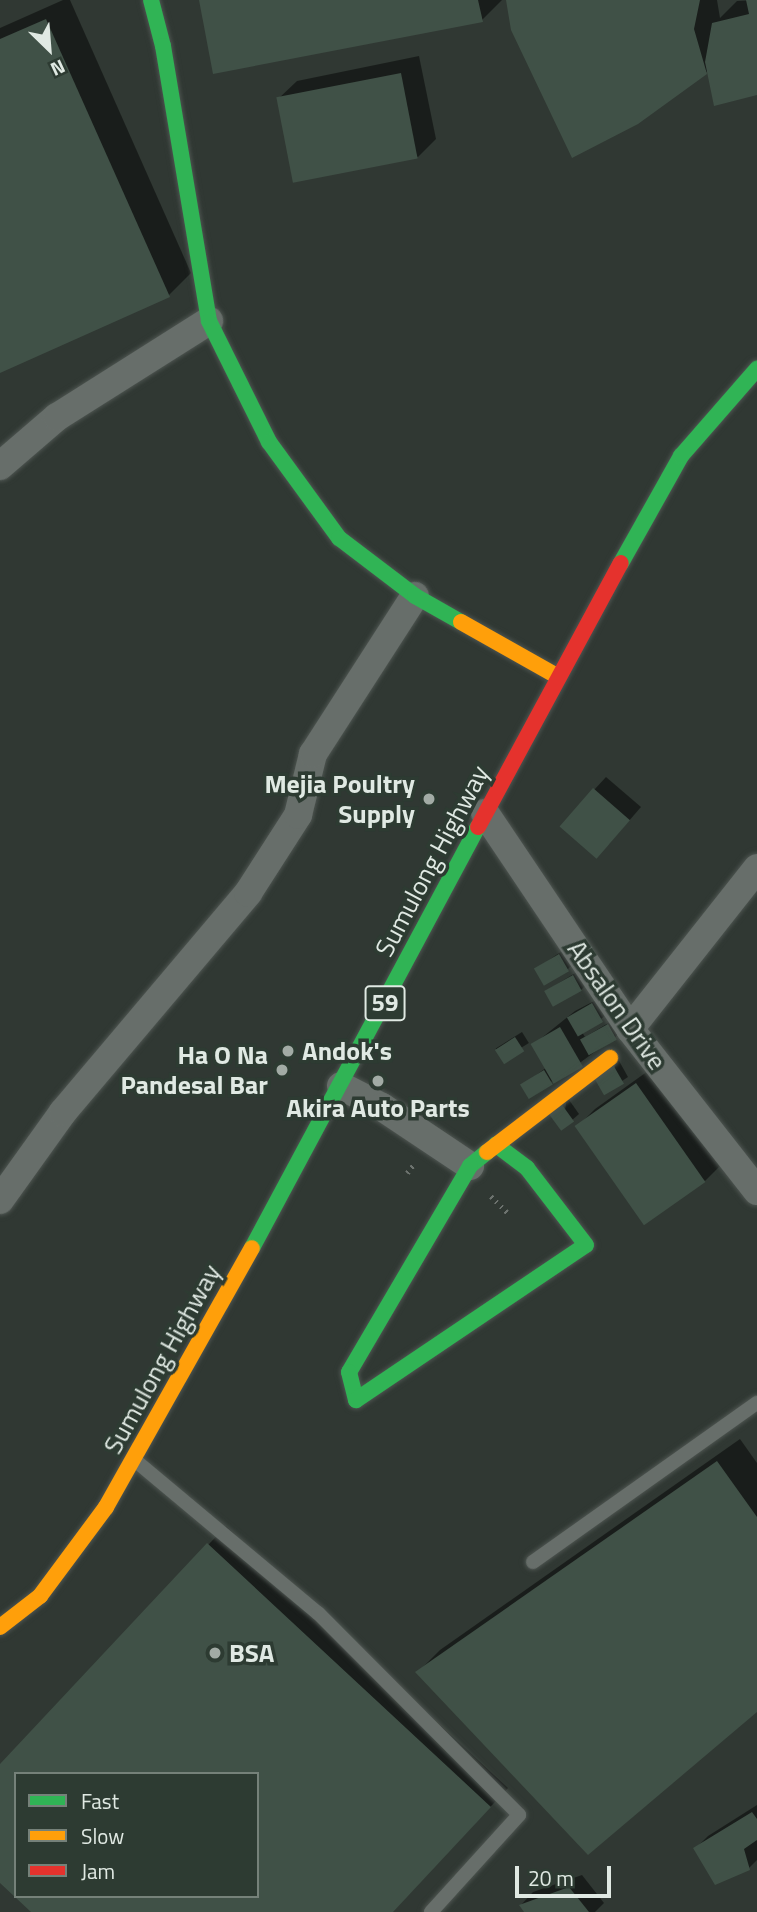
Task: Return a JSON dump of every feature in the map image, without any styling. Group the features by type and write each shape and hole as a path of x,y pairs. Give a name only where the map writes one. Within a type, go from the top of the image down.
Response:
{"street":[{"path":"151,0 163,46 209,321 269,442 339,538 415,596 557,676"},
{"path":"0,466 57,417 209,321"},
{"name":"Sumulong Highway","path":"0,1627 40,1596 106,1507 135,1460 341,1086 557,676 681,456 757,369"},
{"path":"0,1200 63,1112 248,892 299,814 313,754 415,596"},
{"name":"Absalon Drive","path":"485,813 630,1029 757,1191"},
{"path":"630,1029 757,868"},
{"path":"496,1145 527,1168 586,1245 356,1400 349,1372 470,1166 496,1145 610,1058"},
{"path":"341,1086 382,1107 470,1166"}],"lane":[{"path":"533,1562 757,1403"},
{"path":"135,1460 318,1613 519,1815 431,1912"}],"path":[{"path":"499,1185 490,1195 510,1215"}],"building":[{"path":"199,0 478,0 483,22 213,74"},
{"path":"506,0 700,0 694,29 707,74 638,124 572,158 511,30"},
{"path":"746,0 757,0 757,95 714,106 705,62 712,23 749,14"},
{"path":"46,19 170,297 0,373 0,39"},
{"path":"401,73 418,158 293,183 276,97"},
{"path":"593,788 630,820 597,859 560,826"},
{"path":"559,954 569,971 544,986 534,968"},
{"path":"573,975 582,991 553,1007 544,991"},
{"path":"592,1003 603,1022 578,1037 567,1018"},
{"path":"608,1024 617,1040 589,1055 580,1040"},
{"path":"560,1027 583,1067 554,1084 531,1044"},
{"path":"515,1037 524,1051 504,1064 495,1050"},
{"path":"612,1063 624,1084 604,1095 592,1074"},
{"path":"544,1070 553,1085 529,1099 520,1084"},
{"path":"636,1083 705,1182 644,1225 575,1126"},
{"path":"560,1102 574,1121 561,1131 547,1111"},
{"path":"717,1461 757,1517 757,1712 588,1855 415,1672"},
{"name":"BSA","path":"207,1543 491,1807 393,1912 31,1912 16,1898 259,1898 259,1772 14,1772 14,1896 0,1883 0,1764"},
{"path":"752,1812 757,1819 757,1840 744,1849 750,1870 715,1885 693,1848"},
{"path":"569,1887 589,1912 524,1912 519,1905"}],"traffic: fast":[{"path":"151,0 163,46 209,321 269,442 339,538 415,596 461,622"},
{"path":"621,563 681,456 757,369"},
{"path":"252,1248 478,827"},
{"path":"487,1152 470,1166 349,1372 356,1400 586,1245 527,1168 496,1145"}],"traffic: slow":[{"path":"461,622 557,676"},
{"path":"487,1152 610,1058"},
{"path":"0,1627 40,1596 106,1507 252,1248"}],"traffic: jam":[{"path":"478,827 621,563"}],"place":[{"name":"Mejia Poultry Supply","path":"429,799"},
{"name":"Andok's","path":"288,1051"},
{"name":"Ha O Na Pandesal Bar","path":"282,1070"},
{"name":"Akira Auto Parts","path":"378,1081"},
{"name":"BSA","path":"215,1653"}]}
